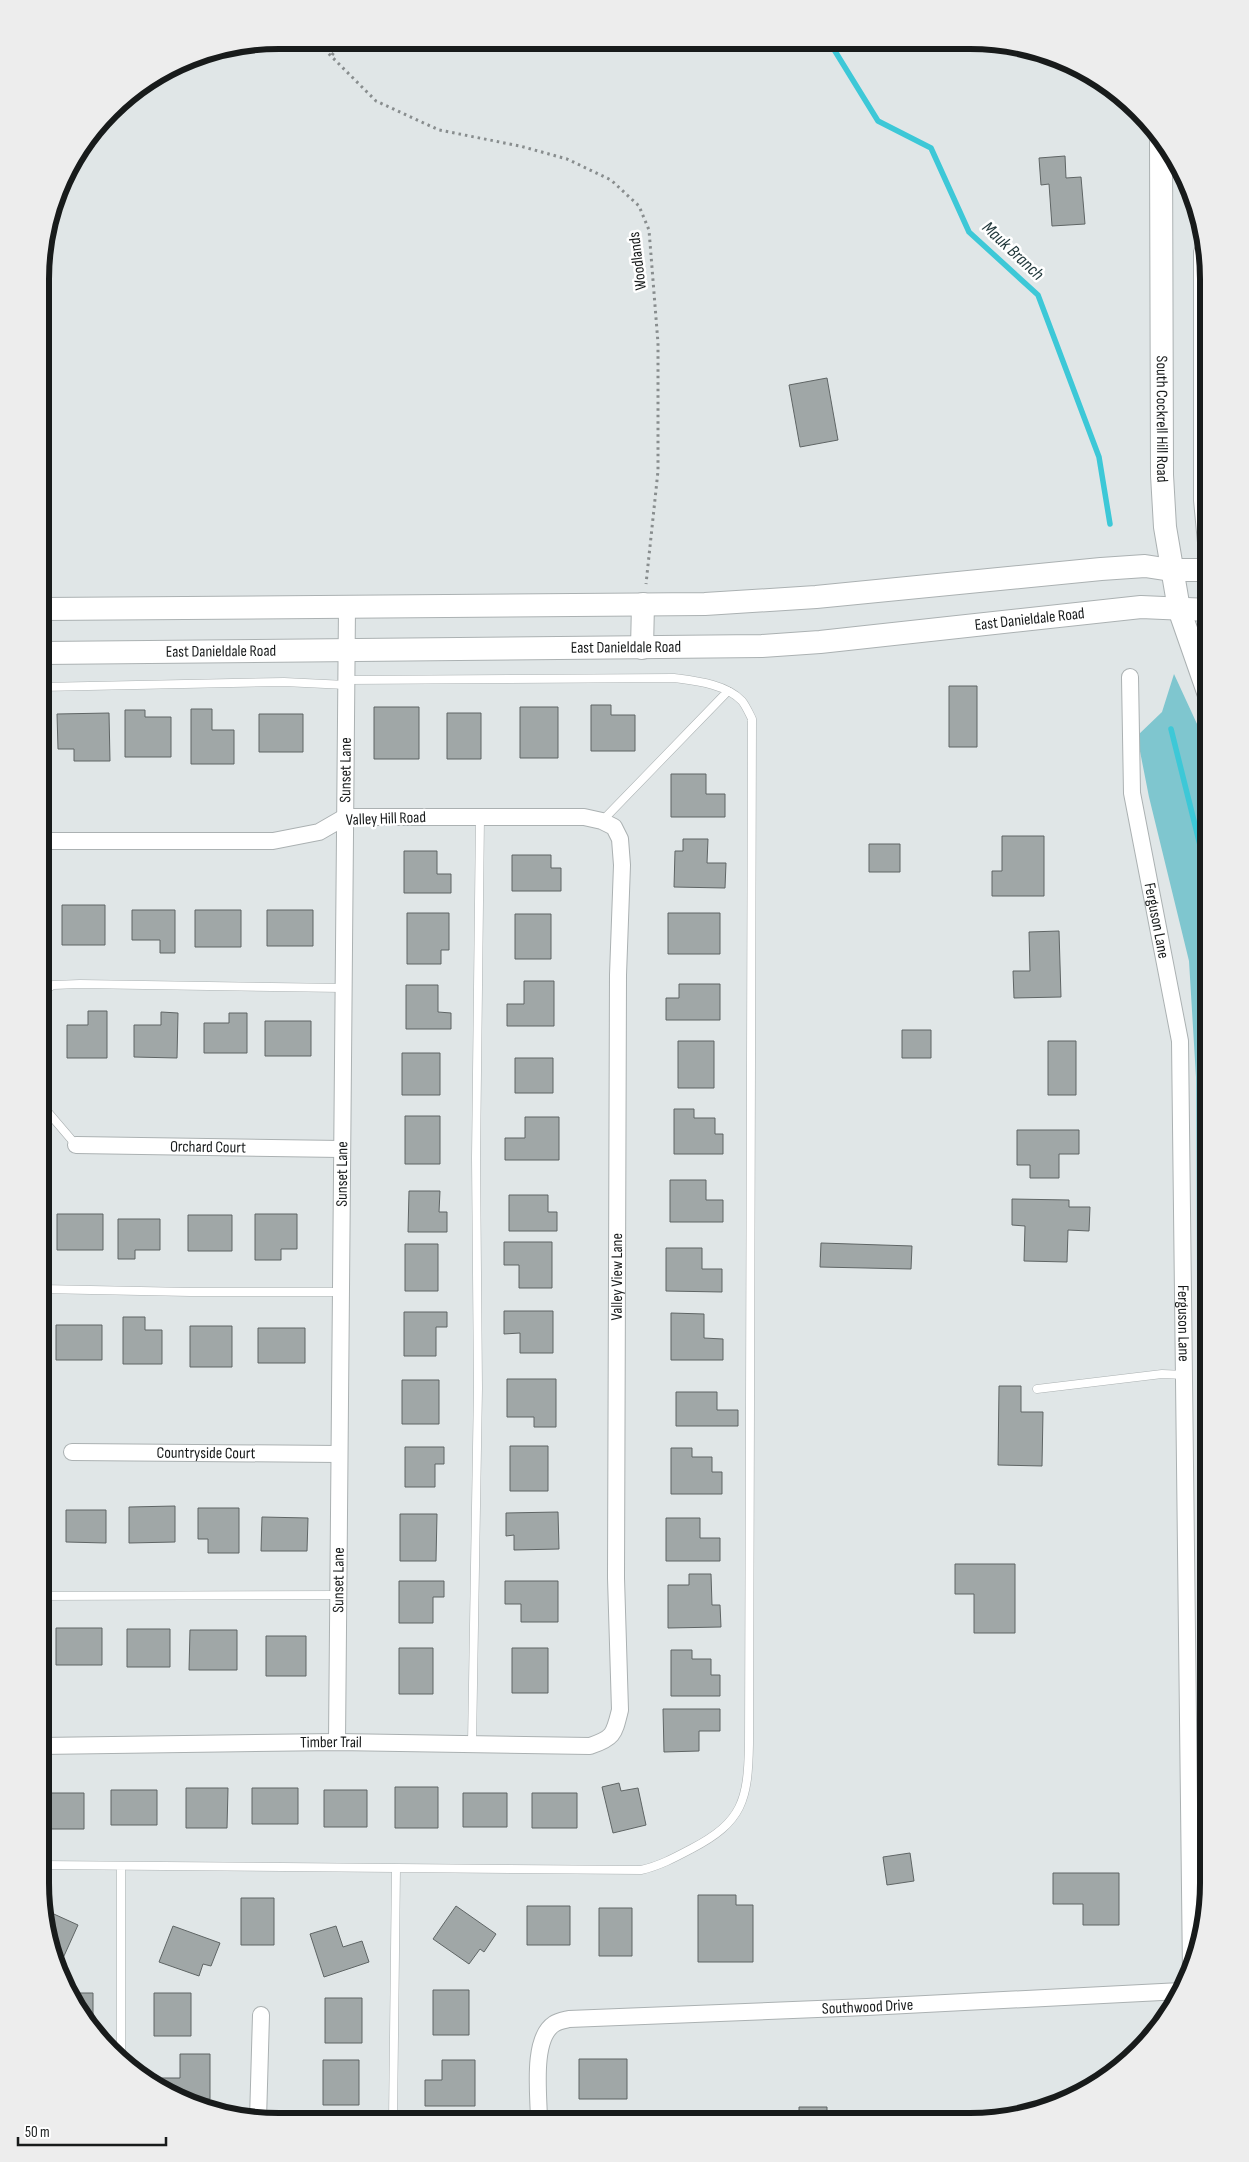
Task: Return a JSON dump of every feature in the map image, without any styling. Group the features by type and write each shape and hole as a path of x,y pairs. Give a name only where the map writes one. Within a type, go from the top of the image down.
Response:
{"main road":[{"name":"South Cockrell Hill Road","path":"1161,151 1162,475 1165,527 1179,609 1200,669"},
{"path":"49,609 705,604 816,597 1127,567 1145,566 1171,570 1200,570"},
{"path":"642,648 643,604"},
{"name":"East Danieldale Road","path":"49,653 782,645 1141,607 1200,610"}],"street":[{"name":"Sunset Lane","path":"337,1742 347,607"},
{"name":"Ferguson Lane","path":"1130,677 1132,793 1180,1042 1191,1947"},
{"name":"Valley Hill Road","path":"49,841 273,841 319,832 345,817 584,817 608,824"},
{"name":"Valley View Lane","path":"608,824 620,839 622,865 618,975 616,1558 620,1710 615,1729"},
{"name":"Orchard Court","path":"76,1144 341,1149"},
{"name":"Countryside Court","path":"72,1452 339,1454"},
{"name":"Timber Trail","path":"49,1746 337,1742 590,1746 608,1740 615,1729"},
{"name":"Southwood Drive","path":"539,2113 538,2067 542,2046 547,2032 554,2024 569,2019 868,2007 1173,1991"},
{"path":"258,2112 262,2014"}],"lane":[{"path":"49,687 284,682 674,678 699,681 728,691 742,701 752,719 753,732 749,1780 744,1798 726,1827 713,1838 656,1867 641,1870 49,1865"},
{"path":"608,824 728,691"},
{"path":"472,1744 478,1388 476,1148 480,817"},
{"path":"49,988 53,985 80,984 343,988"},
{"path":"49,1113 76,1144"},
{"path":"49,1289 340,1292"},
{"path":"1037,1389 1162,1374 1185,1375"},
{"path":"49,1596 338,1595"},
{"path":"121,1866 121,2051"},
{"path":"393,2113 396,1868"}],"path":[{"name":"Woodlands","path":"325,49 376,101 439,130 520,146 567,159 611,180 639,206 649,230 658,343 658,471 652,543 643,604"},
{"path":"332,55 337,49"}],"shaded area":[{"path":"1174,674 1200,730 1200,1899 1196,1077 1189,961 1149,797 1137,736 1162,712"}],"building":[{"path":"1065,156 1066,178 1081,177 1085,224 1052,226 1049,184 1041,185 1039,158"},
{"path":"827,378 838,440 800,447 789,385"},
{"path":"949,686 977,686 977,747 949,747"},
{"path":"591,705 611,705 611,715 635,715 635,751 591,751"},
{"path":"374,707 419,707 419,759 374,759"},
{"path":"520,707 558,707 558,758 520,758"},
{"path":"191,709 212,709 212,730 234,730 234,764 191,764"},
{"path":"125,710 145,710 145,717 171,717 171,757 125,757"},
{"path":"109,713 110,761 74,761 74,749 58,749 57,714"},
{"path":"447,713 481,713 481,759 447,759"},
{"path":"259,714 303,714 303,752 259,752"},
{"path":"671,774 706,774 706,794 725,794 725,817 671,817"},
{"path":"1002,836 1044,836 1044,896 992,896 992,871 1002,871"},
{"path":"683,839 708,839 707,863 726,863 725,888 674,887 675,851 683,851"},
{"path":"869,844 900,844 900,872 869,872"},
{"path":"404,851 437,851 437,874 451,874 451,893 404,893"},
{"path":"512,855 551,855 551,868 561,868 561,891 512,891"},
{"path":"62,905 105,905 105,945 62,945"},
{"path":"132,910 175,910 175,953 160,953 160,940 132,940"},
{"path":"195,910 241,910 241,947 195,947"},
{"path":"267,910 313,910 313,946 267,946"},
{"path":"407,913 449,913 449,950 441,950 441,964 407,964"},
{"path":"668,913 720,913 720,954 668,954"},
{"path":"515,914 551,914 551,959 515,959"},
{"path":"1059,931 1061,997 1014,998 1013,971 1030,971 1029,932"},
{"path":"524,981 554,981 554,1026 507,1026 507,1004 524,1004"},
{"path":"679,984 720,984 720,1020 666,1020 666,998 679,998"},
{"path":"406,985 438,985 438,1012 451,1013 451,1029 406,1029"},
{"path":"88,1011 107,1011 107,1058 67,1058 67,1025 88,1025"},
{"path":"161,1012 178,1013 177,1058 134,1057 134,1025 161,1025"},
{"path":"229,1013 247,1013 247,1053 204,1053 204,1023 229,1023"},
{"path":"265,1021 311,1021 311,1056 265,1056"},
{"path":"902,1030 931,1030 931,1058 902,1058"},
{"path":"678,1041 714,1041 714,1088 678,1088"},
{"path":"1048,1041 1076,1041 1076,1095 1048,1095"},
{"path":"402,1053 440,1053 440,1095 402,1095"},
{"path":"515,1058 553,1058 553,1093 515,1093"},
{"path":"674,1109 694,1109 694,1118 715,1118 715,1134 723,1134 723,1154 674,1154"},
{"path":"405,1116 440,1116 440,1164 405,1164"},
{"path":"525,1117 559,1117 559,1160 505,1160 505,1138 525,1138"},
{"path":"1017,1130 1079,1130 1079,1154 1059,1154 1059,1178 1030,1178 1030,1165 1017,1165"},
{"path":"670,1180 706,1180 706,1200 723,1200 723,1222 670,1222"},
{"path":"409,1191 440,1191 439,1212 447,1212 447,1232 408,1232"},
{"path":"509,1195 548,1195 548,1212 557,1212 557,1231 509,1231"},
{"path":"1012,1199 1069,1200 1069,1207 1090,1207 1089,1231 1068,1230 1067,1262 1024,1261 1025,1226 1012,1225"},
{"path":"57,1214 103,1214 103,1250 57,1250"},
{"path":"255,1214 297,1214 297,1249 281,1249 281,1260 255,1260"},
{"path":"188,1215 232,1215 232,1251 188,1251"},
{"path":"118,1219 160,1219 160,1250 135,1250 135,1259 118,1259"},
{"path":"504,1242 552,1242 552,1288 519,1288 519,1265 504,1265"},
{"path":"821,1243 912,1246 911,1269 820,1267"},
{"path":"405,1244 438,1244 438,1291 405,1291"},
{"path":"666,1248 702,1248 702,1269 722,1269 722,1292 666,1291"},
{"path":"504,1311 553,1311 553,1353 520,1353 520,1333 504,1334"},
{"path":"404,1312 447,1312 447,1327 436,1327 436,1356 404,1356"},
{"path":"671,1313 704,1314 704,1338 723,1339 723,1360 671,1360"},
{"path":"123,1317 145,1317 145,1330 162,1330 162,1364 123,1364"},
{"path":"56,1325 102,1325 102,1360 56,1360"},
{"path":"190,1326 232,1326 232,1367 190,1367"},
{"path":"258,1328 305,1328 305,1363 258,1363"},
{"path":"507,1379 556,1379 556,1427 534,1427 534,1417 507,1417"},
{"path":"402,1380 439,1380 439,1424 402,1424"},
{"path":"999,1386 1021,1386 1021,1412 1043,1412 1042,1466 998,1465"},
{"path":"676,1392 717,1392 717,1410 738,1410 738,1426 676,1426"},
{"path":"510,1446 548,1446 548,1491 510,1491"},
{"path":"405,1447 444,1447 444,1464 435,1464 435,1487 405,1487"},
{"path":"671,1448 692,1448 692,1457 712,1457 712,1472 722,1472 722,1494 671,1494"},
{"path":"175,1506 175,1542 129,1543 129,1507"},
{"path":"198,1508 239,1508 239,1553 208,1553 208,1539 198,1539"},
{"path":"66,1510 106,1510 106,1543 66,1542"},
{"path":"558,1512 559,1549 514,1550 514,1535 506,1536 506,1513"},
{"path":"400,1514 437,1514 436,1561 400,1561"},
{"path":"262,1517 308,1518 307,1551 261,1551"},
{"path":"666,1518 700,1518 700,1538 720,1538 720,1561 666,1561"},
{"path":"955,1564 1015,1564 1015,1633 974,1633 974,1594 955,1594"},
{"path":"689,1574 711,1574 712,1605 720,1605 721,1627 668,1628 668,1585 689,1585"},
{"path":"399,1581 444,1581 444,1597 433,1597 433,1623 399,1623"},
{"path":"505,1581 558,1581 558,1622 521,1622 521,1604 505,1604"},
{"path":"56,1628 102,1628 102,1665 56,1665"},
{"path":"127,1629 170,1629 170,1667 127,1667"},
{"path":"190,1630 237,1630 237,1670 189,1670"},
{"path":"266,1636 306,1636 306,1676 266,1676"},
{"path":"399,1648 433,1648 433,1694 399,1694"},
{"path":"512,1648 548,1648 548,1693 512,1693"},
{"path":"671,1650 692,1650 692,1659 711,1659 711,1675 720,1675 720,1696 671,1696"},
{"path":"663,1709 720,1709 720,1731 699,1731 699,1751 664,1752"},
{"path":"619,1783 621,1791 638,1788 646,1825 613,1833 602,1787"},
{"path":"395,1787 438,1787 438,1828 395,1828"},
{"path":"186,1788 228,1788 227,1828 186,1828"},
{"path":"252,1788 298,1788 298,1824 252,1824"},
{"path":"111,1790 157,1790 157,1825 111,1825"},
{"path":"324,1790 367,1790 367,1827 324,1827"},
{"path":"49,1793 84,1793 84,1829 49,1829"},
{"path":"463,1793 507,1793 507,1827 463,1827"},
{"path":"532,1793 577,1793 577,1828 532,1828"},
{"path":"910,1853 914,1881 887,1885 883,1857"},
{"path":"1053,1873 1119,1873 1119,1925 1083,1925 1083,1904 1053,1904"},
{"path":"698,1895 736,1895 736,1905 753,1905 753,1962 698,1962"},
{"path":"241,1898 274,1898 274,1945 241,1945"},
{"path":"456,1906 496,1934 484,1952 480,1949 469,1964 433,1939"},
{"path":"527,1906 570,1906 570,1945 527,1945"},
{"path":"599,1908 632,1908 632,1956 599,1956"},
{"path":"51,1913 78,1925 62,1960 53,1928"},
{"path":"173,1926 220,1943 211,1966 203,1964 199,1976 159,1962"},
{"path":"336,1926 343,1947 362,1941 369,1962 324,1977 310,1934"},
{"path":"433,1990 469,1990 469,2035 433,2035"},
{"path":"77,1993 93,1993 93,2018"},
{"path":"154,1993 191,1993 191,2036 154,2036"},
{"path":"325,1998 362,1998 362,2043 325,2043"},
{"path":"180,2054 210,2054 210,2099 199,2099 191,2096 162,2081 162,2078 180,2078"},
{"path":"579,2059 627,2059 627,2099 579,2099"},
{"path":"323,2060 359,2060 359,2105 323,2105"},
{"path":"442,2060 475,2060 475,2106 425,2106 425,2080 442,2080"},
{"path":"799,2107 827,2107 827,2113 799,2113"}],"waterway":[{"name":"Mauk Branch","path":"834,49 878,121 931,148 969,232 1038,295 1099,457 1110,524"},
{"name":"Mauk Branch","path":"1171,729 1200,845"}]}
